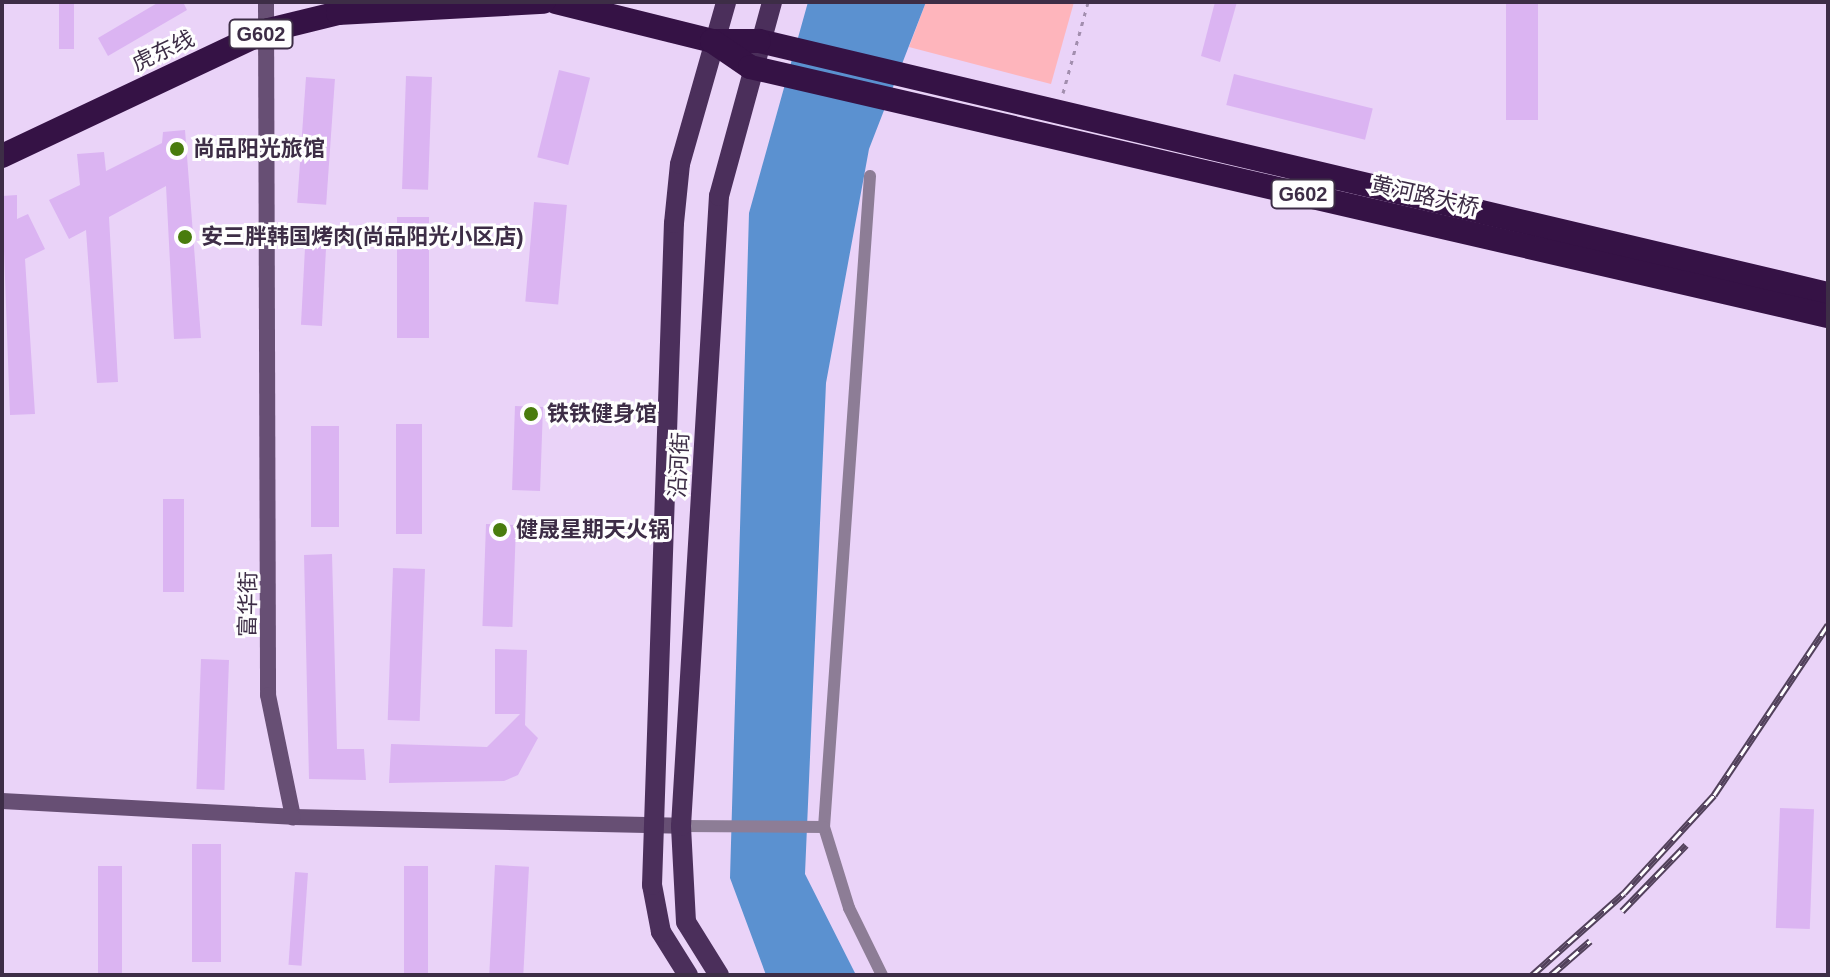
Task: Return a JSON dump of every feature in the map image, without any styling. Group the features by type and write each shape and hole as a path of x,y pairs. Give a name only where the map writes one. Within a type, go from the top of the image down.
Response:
{"highway":[{"name":"虎东线","path":"2,156 269,30 338,13 544,2"},
{"name":"G602","path":"556,2 712,41 759,41"},
{"name":"G602","path":"712,41 750,67"},
{"name":"黄河路大桥","path":"759,41 1828,294"},
{"name":"黄河路大桥","path":"750,67 1828,316"}],"main road":[{"name":"沿河街","path":"688,975 661,932 652,825 674,223 680,164 712,41 726,2"},
{"name":"沿河街","path":"719,975 686,922 681,826 719,196 750,67 772,2"}],"street":[{"name":"富华街","path":"266,2 269,30 268,695 293,817"},
{"path":"870,176 824,827 849,908 882,975"},
{"path":"2,801 293,817 824,827"}],"path":[{"path":"1058,113 1088,2"}],"shaded area":[{"path":"926,2 1074,2 1051,84 909,47"}],"water":[{"path":"808,2 926,2 869,149 826,383 805,874 856,975 766,975 730,878 749,213"}],"building":[{"path":"59,2 74,2 74,49 59,49"},
{"path":"159,2 183,2 187,10 108,56 98,38"},
{"path":"1215,2 1237,2 1220,62 1201,56"},
{"path":"1506,2 1538,2 1538,120 1506,120"},
{"path":"559,70 590,78 568,165 537,157"},
{"path":"1234,74 1373,109 1365,140 1226,105"},
{"path":"406,76 432,77 428,190 402,189"},
{"path":"306,77 335,79 326,205 297,203"},
{"path":"185,130 201,338 174,339 166,186 109,217 118,382 97,383 86,230 69,239 49,200 80,185 77,154 104,152 106,171 162,143 163,132"},
{"path":"17,195 17,219 28,214 45,249 25,259 35,414 10,415 2,196"},
{"path":"534,202 567,205 558,304 525,302"},
{"path":"397,217 429,217 429,338 397,338"},
{"path":"306,229 327,230 322,326 301,325"},
{"path":"515,406 543,407 540,491 512,490"},
{"path":"396,424 422,424 422,534 396,534"},
{"path":"311,426 339,426 339,527 311,527"},
{"path":"163,499 184,499 184,592 163,592"},
{"path":"486,524 516,525 512,627 482,626"},
{"path":"332,554 337,749 364,749 366,780 309,779 304,555"},
{"path":"393,568 425,569 420,721 388,720"},
{"path":"495,649 527,650 525,725 538,738 518,775 504,781 389,783 391,744 487,747 520,714 495,714"},
{"path":"201,659 229,660 224,790 196,789"},
{"path":"1780,808 1814,809 1810,929 1776,928"},
{"path":"192,844 221,844 221,962 192,962"},
{"path":"495,865 529,867 523,975 489,975"},
{"path":"98,866 122,866 122,975 98,975"},
{"path":"404,866 428,866 428,975 404,975"},
{"path":"295,872 308,873 301,966 289,965"}],"railway":[{"path":"1532,975 1624,893 1714,795 1828,625"},
{"path":"1622,911 1686,845"},
{"path":"1551,975 1590,941"}],"place":[{"name":"尚品阳光旅馆","path":"177,149"},
{"name":"安三胖韩国烤肉(尚品阳光小区店)","path":"185,237"},
{"name":"铁铁健身馆","path":"531,414"},
{"name":"健晟星期天火锅","path":"500,530"}]}
